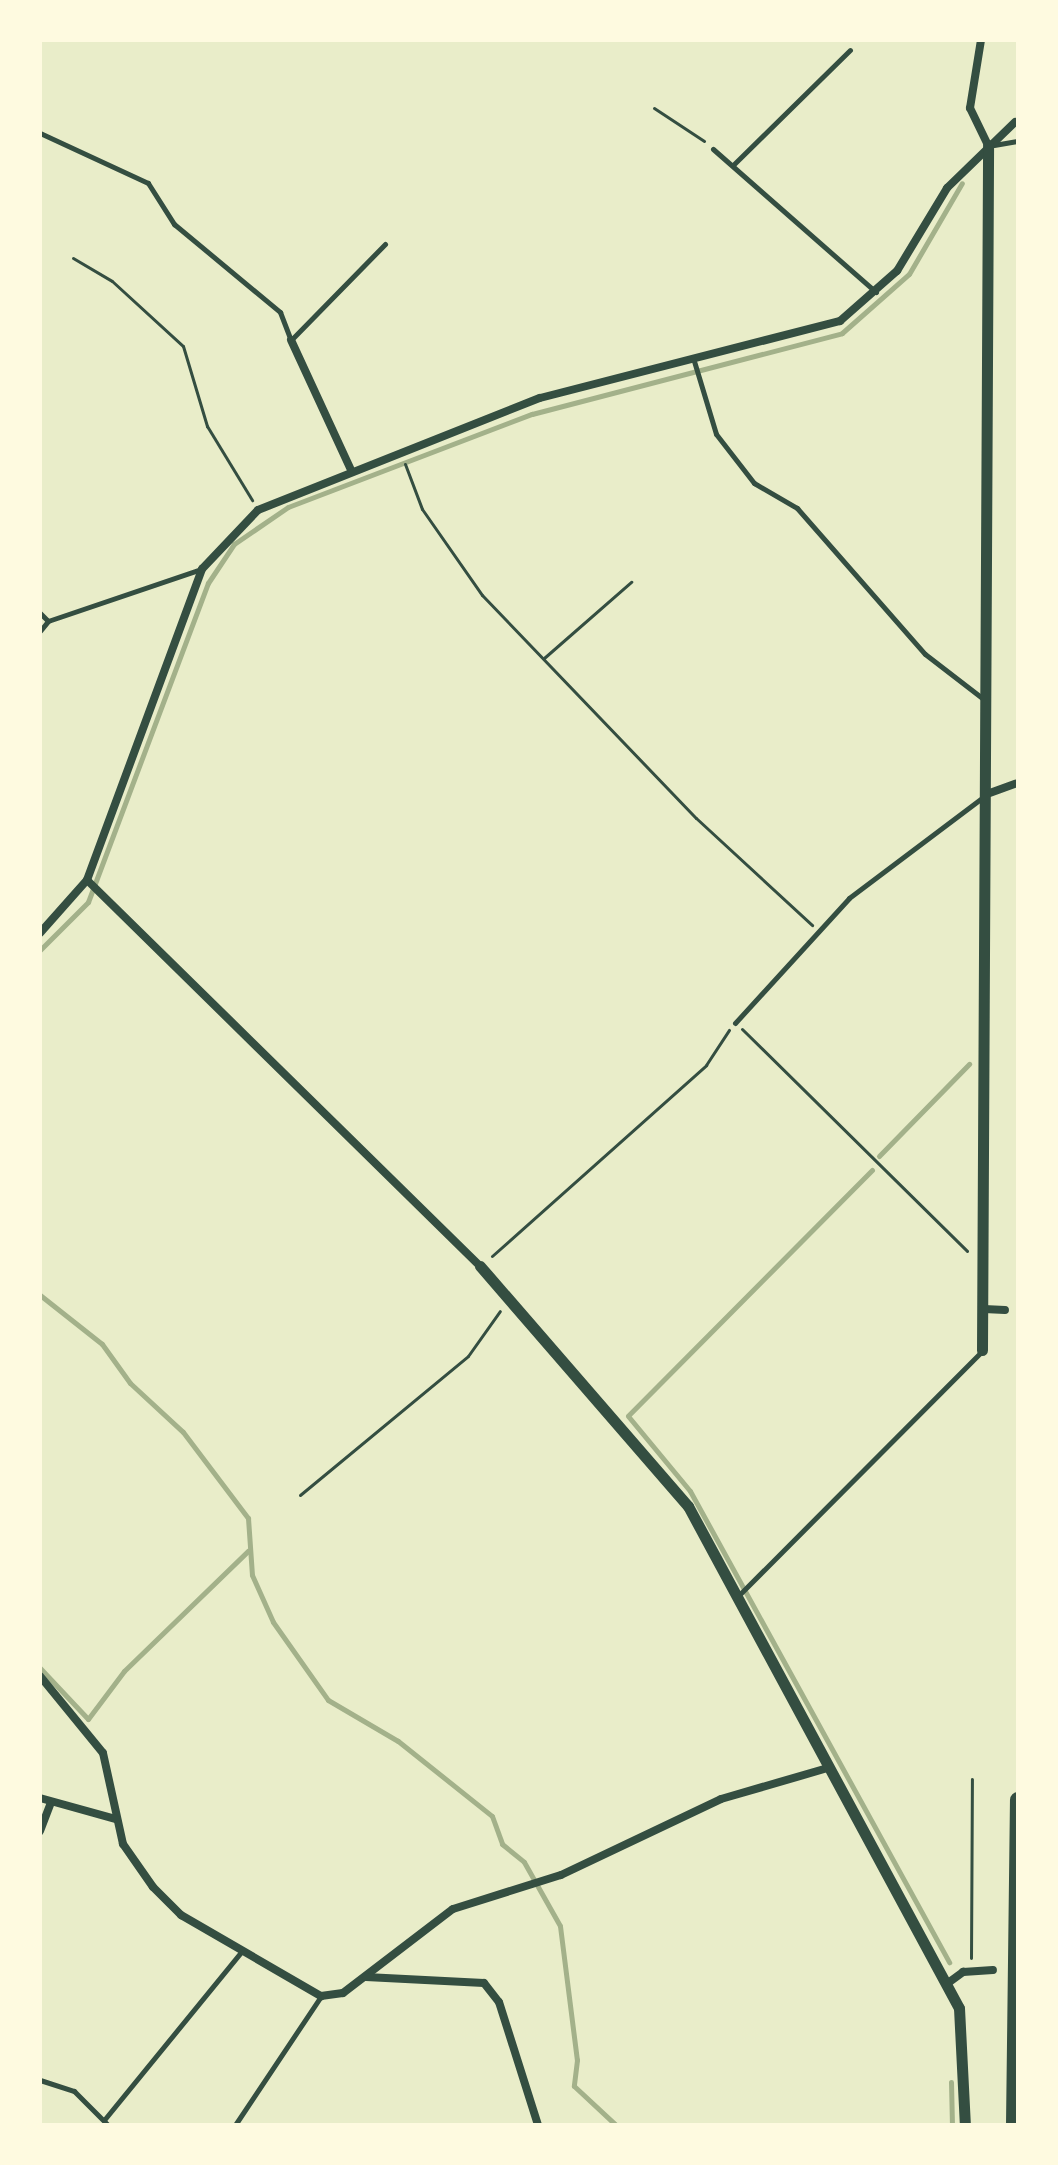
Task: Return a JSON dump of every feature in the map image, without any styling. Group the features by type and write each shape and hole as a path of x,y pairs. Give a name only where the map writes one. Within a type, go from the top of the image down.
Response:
{"highway":[{"path":"1014,2125 1018,1800"}],"street":[{"path":"981,40 970,108 988,145 990,702 982,1350"},
{"path":"40,933 87,880 202,569 258,510 351,470 540,398 816,332 877,293 947,188 1015,122"},
{"path":"291,340 351,470"},
{"path":"987,794 1015,784"},
{"path":"87,880 509,1294 688,1506 828,1768 948,1983 964,2032 965,2125"},
{"path":"984,1309 1005,1310"},
{"path":"40,1676 103,1753 115,1819 123,1844 153,1887 181,1915 321,1996 366,1977 453,1909 541,1881 721,1799 828,1768"},
{"path":"40,1798 115,1819"},
{"path":"40,1831 51,1802"},
{"path":"948,1983 971,1970 993,1970"},
{"path":"366,1977 484,1983 499,2002 538,2125"}],"lane":[{"path":"733,165 850,50"},
{"path":"40,133 148,183 174,224 280,312 291,340 385,244"},
{"path":"988,145 1016,141"},
{"path":"713,149 877,293"},
{"path":"694,361 716,434 754,483 797,508 925,654 973,699 990,702"},
{"path":"40,631 48,621 202,569"},
{"path":"40,613 48,621"},
{"path":"735,1023 858,890 987,794"},
{"path":"738,1596 982,1350"},
{"path":"40,2080 74,2091 106,2123 243,1950"},
{"path":"235,2125 321,1996"}],"path":[{"path":"654,108 713,149"},
{"path":"73,258 112,281 183,346 207,426 258,510"},
{"path":"403,450 434,527 482,595 696,818 818,930"},
{"path":"544,658 631,582"},
{"path":"480,1266 696,1074 735,1023 956,1244 984,1255"},
{"path":"300,1495 468,1356 509,1294"},
{"path":"971,1970 972,1779"}],"waterway":[{"path":"40,950 88,902 208,583 234,544 288,507 532,414 842,333 909,274 962,183"},
{"path":"879,1156 969,1064"},
{"path":"872,1170 628,1416 690,1491 949,1962"},
{"path":"40,1295 102,1344 130,1383 183,1432 248,1518 252,1575 273,1622 328,1700 398,1741 492,1816 502,1844 524,1862 560,1926 577,2060 574,2086 616,2125"},
{"path":"40,1668 88,1719 124,1671 248,1551"},
{"path":"951,2082 952,2125"}]}
